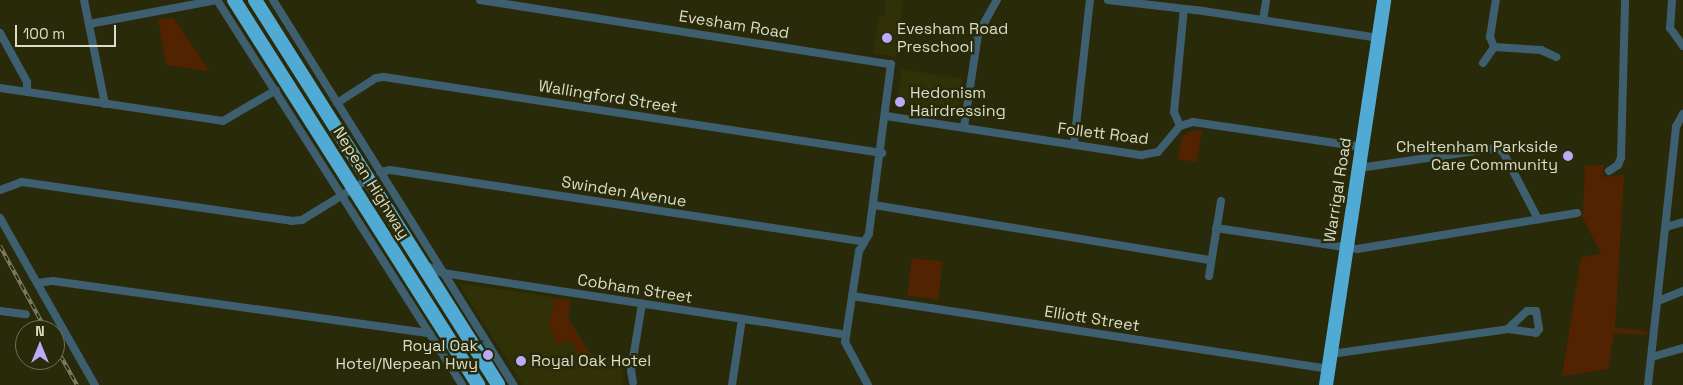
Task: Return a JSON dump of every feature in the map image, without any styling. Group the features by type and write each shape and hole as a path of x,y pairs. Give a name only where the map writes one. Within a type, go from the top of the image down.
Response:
{"highway":[{"name":"Nepean Highway","path":"234,0 478,385"},
{"name":"Nepean Highway","path":"255,0 498,385"},
{"name":"Warrigal Road","path":"1326,385 1384,0"}],"street":[{"path":"84,0 105,104"},
{"path":"89,24 217,0 462,385"},
{"path":"274,0 514,385"},
{"name":"Evesham Road","path":"480,0 888,62 892,67 886,116"},
{"path":"964,127 978,34 997,0"},
{"path":"1074,144 1090,0"},
{"path":"1108,0 1263,20 1379,38"},
{"path":"1263,20 1266,0"},
{"path":"1494,47 1490,38 1496,0"},
{"path":"1608,171 1618,165 1621,158 1625,0"},
{"path":"1672,0 1670,28 1683,46"},
{"path":"1184,9 1174,112 1180,126 1199,123 1362,147"},
{"path":"0,33 27,82 27,92"},
{"path":"1494,47 1541,50 1556,57"},
{"path":"1483,63 1494,47"},
{"name":"Wallingford Street","path":"337,102 376,78 384,77 882,153"},
{"path":"0,88 223,121 276,90"},
{"path":"1648,385 1676,127 1683,114"},
{"path":"868,385 846,347 846,335 859,251 869,234 886,116"},
{"name":"Follett Road","path":"886,116 1152,154 1162,150 1180,126"},
{"path":"344,142 373,161"},
{"path":"1359,168 1496,148 1503,152 1538,219"},
{"name":"Swinden Avenue","path":"381,173 388,169 864,242"},
{"path":"381,173 384,206"},
{"path":"0,190 22,182 291,221 302,220 368,180"},
{"path":"1209,276 1210,260 1221,201"},
{"path":"874,205 1210,260"},
{"path":"1216,228 1347,248 1577,213"},
{"path":"0,218 95,385"},
{"path":"1666,227 1683,222"},
{"name":"Cobham Street","path":"421,264 444,273 846,335"},
{"path":"38,283 53,281 429,333"},
{"path":"1658,301 1683,291"},
{"name":"Elliott Street","path":"852,296 1329,369"},
{"path":"633,382 631,371 642,304"},
{"path":"0,311 26,314"},
{"path":"732,385 742,319"},
{"path":"1331,354 1508,329"},
{"path":"1652,358 1683,348"}],"shaded area":[{"name":"Evesham Road Preschool","path":"886,0 903,0 896,57 873,53 879,16 884,16"},
{"path":"173,17 209,71 166,65 158,20"},
{"path":"902,69 963,79 958,110 900,104 897,100"},
{"path":"1202,130 1197,162 1177,159 1182,137 1189,132"},
{"path":"1585,165 1604,165 1603,177 1624,175 1615,328 1647,331 1647,335 1614,333 1608,369 1562,376 1581,257 1601,254 1581,214 1583,213"},
{"path":"912,258 943,262 938,299 907,296"},
{"path":"458,283 571,300 568,318 591,354 625,358 622,385 523,385"},
{"path":"554,298 571,301 568,318 589,354 578,353 570,339 559,345 555,341 549,327"}],"railway":[{"path":"0,246 41,320"},
{"path":"65,364 77,385"}],"place":[{"name":"Evesham Road Preschool","path":"887,38"},
{"name":"Hedonism Hairdressing","path":"900,102"},
{"name":"Cheltenham Parkside Care Community","path":"1568,156"},
{"name":"Royal Oak Hotel/Nepean Hwy","path":"488,355"},
{"name":"Royal Oak Hotel","path":"521,361"}]}
